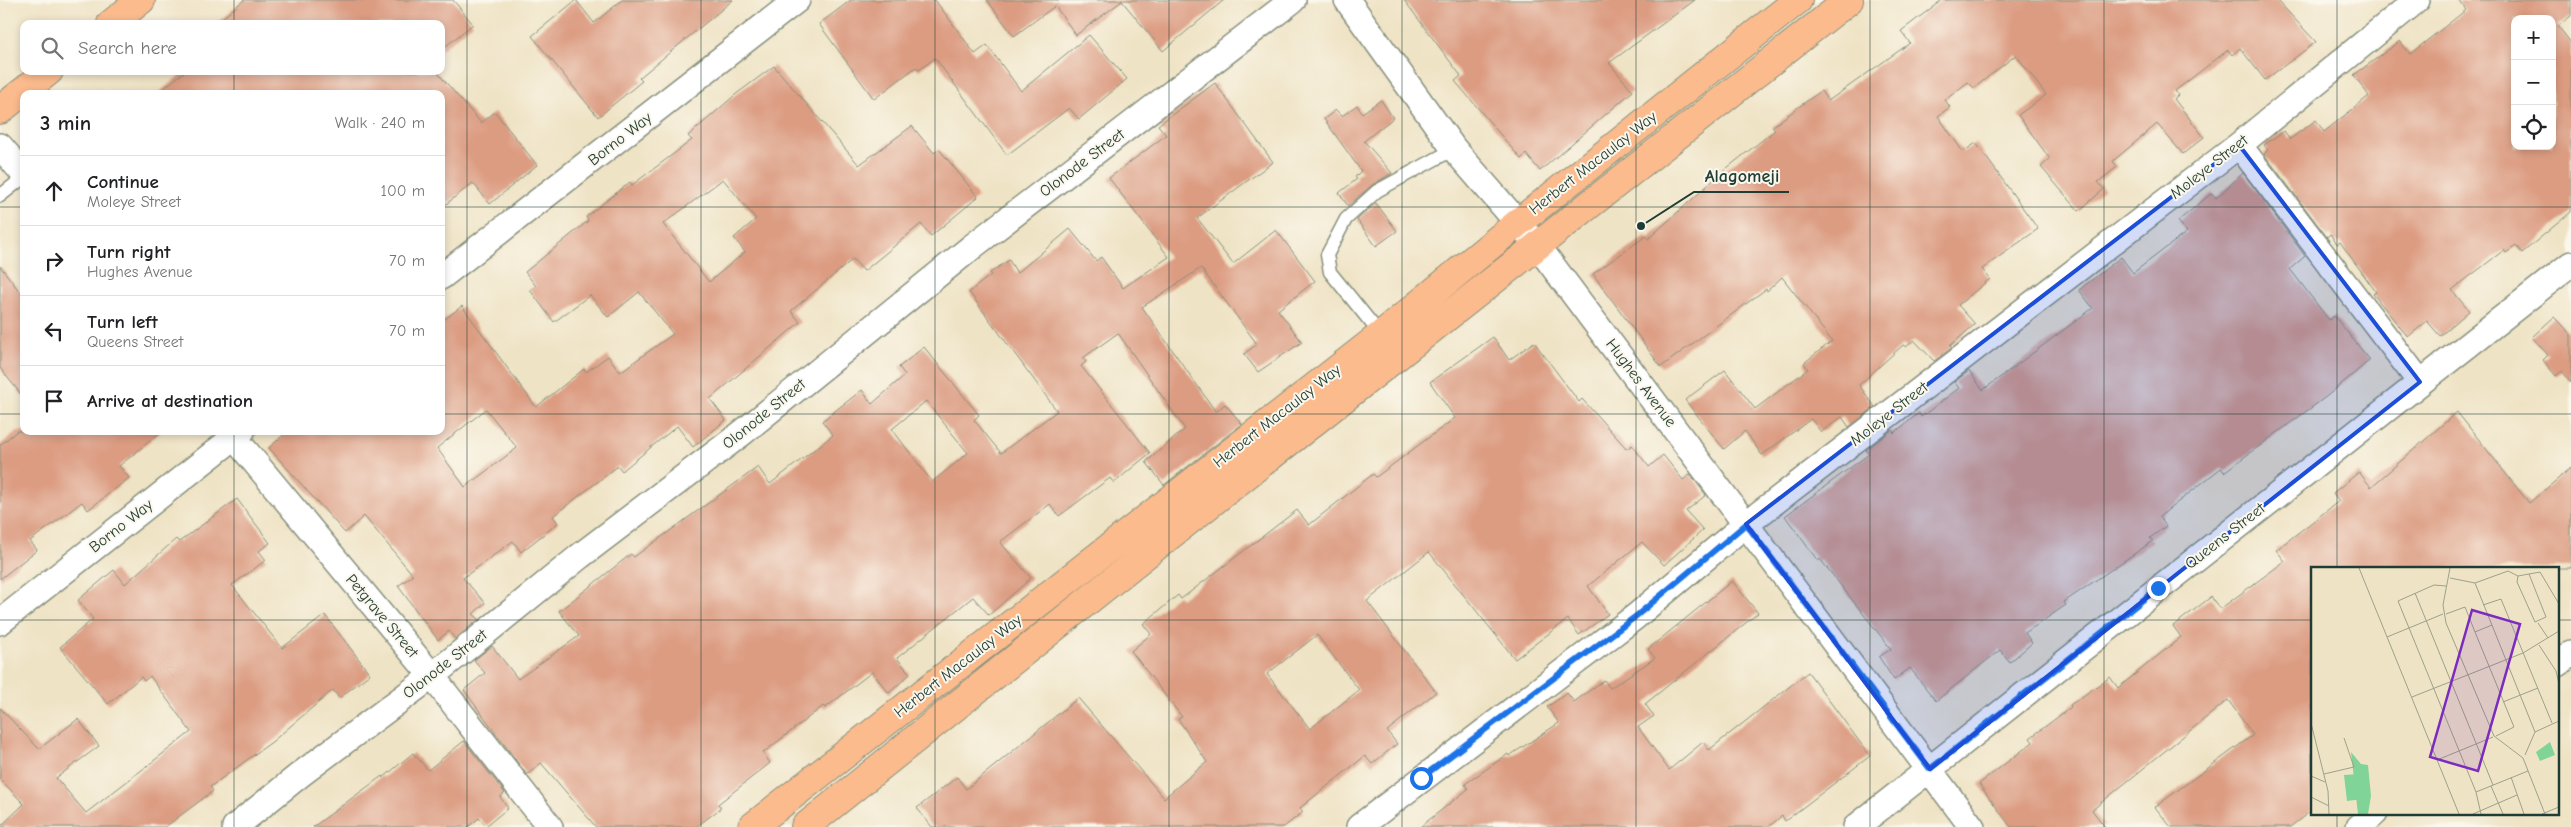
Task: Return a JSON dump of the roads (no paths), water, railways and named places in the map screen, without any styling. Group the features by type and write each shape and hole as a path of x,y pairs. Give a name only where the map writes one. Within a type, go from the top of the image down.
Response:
{"main road":[{"path":"116,20 141,0"},
{"name":"Herbert Macaulay Way","path":"752,827 1382,335 1519,222 1798,0"},
{"name":"Herbert Macaulay Way","path":"805,827 1849,0"},
{"path":"25,90 44,75"},
{"path":"0,110 20,94"}],"street":[{"name":"Borno Way","path":"445,274 797,0"},
{"name":"Olonode Street","path":"235,827 301,774 432,676 580,556 742,433 973,246 1293,0"},
{"name":"Hughes Avenue","path":"1347,0 1454,149 1538,245 1972,827"},
{"name":"Moleye Street","path":"1359,827 1635,617 1746,524 2239,145 2417,0"},
{"path":"2239,145 2420,382"},
{"path":"0,146 20,171"},
{"name":"Queens Street","path":"1856,827 2571,264"},
{"name":"Borno Way","path":"0,622 233,435"},
{"name":"Petgrave Street","path":"237,435 432,676 550,827"},
{"path":"2359,827 2374,814"}],"lane":[{"path":"1382,335 1330,272 1327,255 1346,219 1377,192 1454,149"},
{"path":"0,196 20,179"}],"place":[{"name":"Alagomeji","path":"1641,226"}]}
